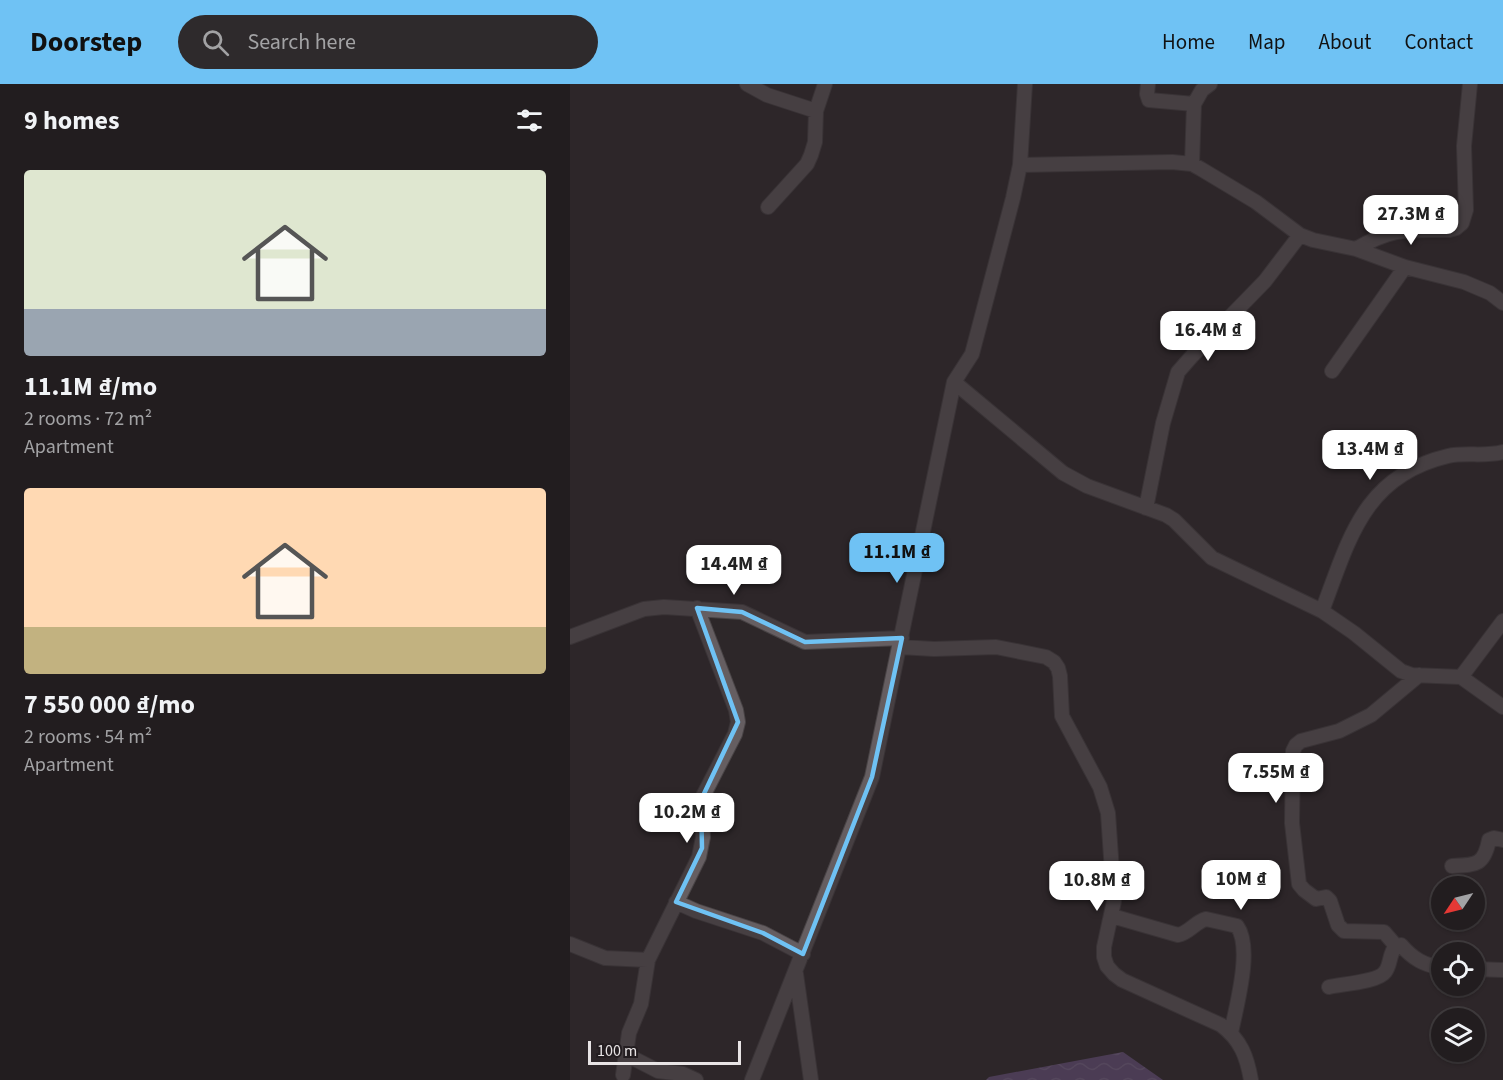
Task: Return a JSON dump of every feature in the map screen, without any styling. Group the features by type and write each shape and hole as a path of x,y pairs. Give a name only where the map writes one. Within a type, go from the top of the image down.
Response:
{"street":[{"path":"747,84 767,95 816,111"},
{"path":"768,207 807,165 815,142 816,111 825,84"},
{"path":"752,1080 872,777 954,382 972,354 1020,165 1025,84"},
{"path":"1148,84 1149,100 1194,104"},
{"path":"1192,164 1194,104 1202,90 1210,84"},
{"path":"1356,249 1396,231 1449,230 1462,223 1466,210 1464,146 1470,84"},
{"path":"1020,165 1172,162 1192,164 1256,202 1300,235 1312,240 1356,249 1405,267 1464,282 1490,293 1503,303"},
{"path":"1146,508 1163,423 1178,372 1265,281 1300,235"},
{"path":"1332,372 1405,267"},
{"path":"954,382 1063,473 1087,486 1174,520 1203,551 1222,565 1322,611 1354,633 1401,671 1419,675 1461,676 1503,707"},
{"path":"1322,611 1354,527 1367,507 1385,488 1404,474 1426,463 1450,456 1503,452"},
{"path":"570,637 654,607 697,608 742,612 805,642 901,643 934,649 996,647 1046,657 1054,662 1060,676 1062,716 1100,787 1106,807 1114,902 1104,946 1107,966 1114,974 1221,1025 1241,1045 1247,1058 1251,1080"},
{"path":"623,1075 629,1033 643,995 648,960 702,848 700,800 735,734 738,722 736,710 697,608"},
{"path":"1461,676 1503,621"},
{"path":"1396,946 1384,932 1344,931 1340,928 1330,901 1326,897 1316,899 1299,884 1292,823 1293,751 1301,741 1339,731 1371,715 1419,675"},
{"path":"1452,866 1475,865 1481,861 1489,840 1494,838 1503,840"},
{"path":"676,902 771,936 803,954"},
{"path":"1112,916 1178,935 1206,919 1237,926 1241,933 1244,968 1231,1033"},
{"path":"570,944 605,958 648,960"},
{"path":"1396,946 1401,945 1411,957 1431,967"},
{"path":"1329,987 1379,978 1387,970 1396,946"},
{"path":"1485,969 1503,970"},
{"path":"796,972 811,1080"},
{"path":"625,1053 658,1071 683,1074 696,1080"}],"highlighted area":[{"path":"697,608 742,612 805,642 902,638 872,777 803,954 763,933 676,902 702,848 701,800 738,722"}],"water":[{"path":"1123,1052 1163,1080 986,1080 989,1077"}]}
